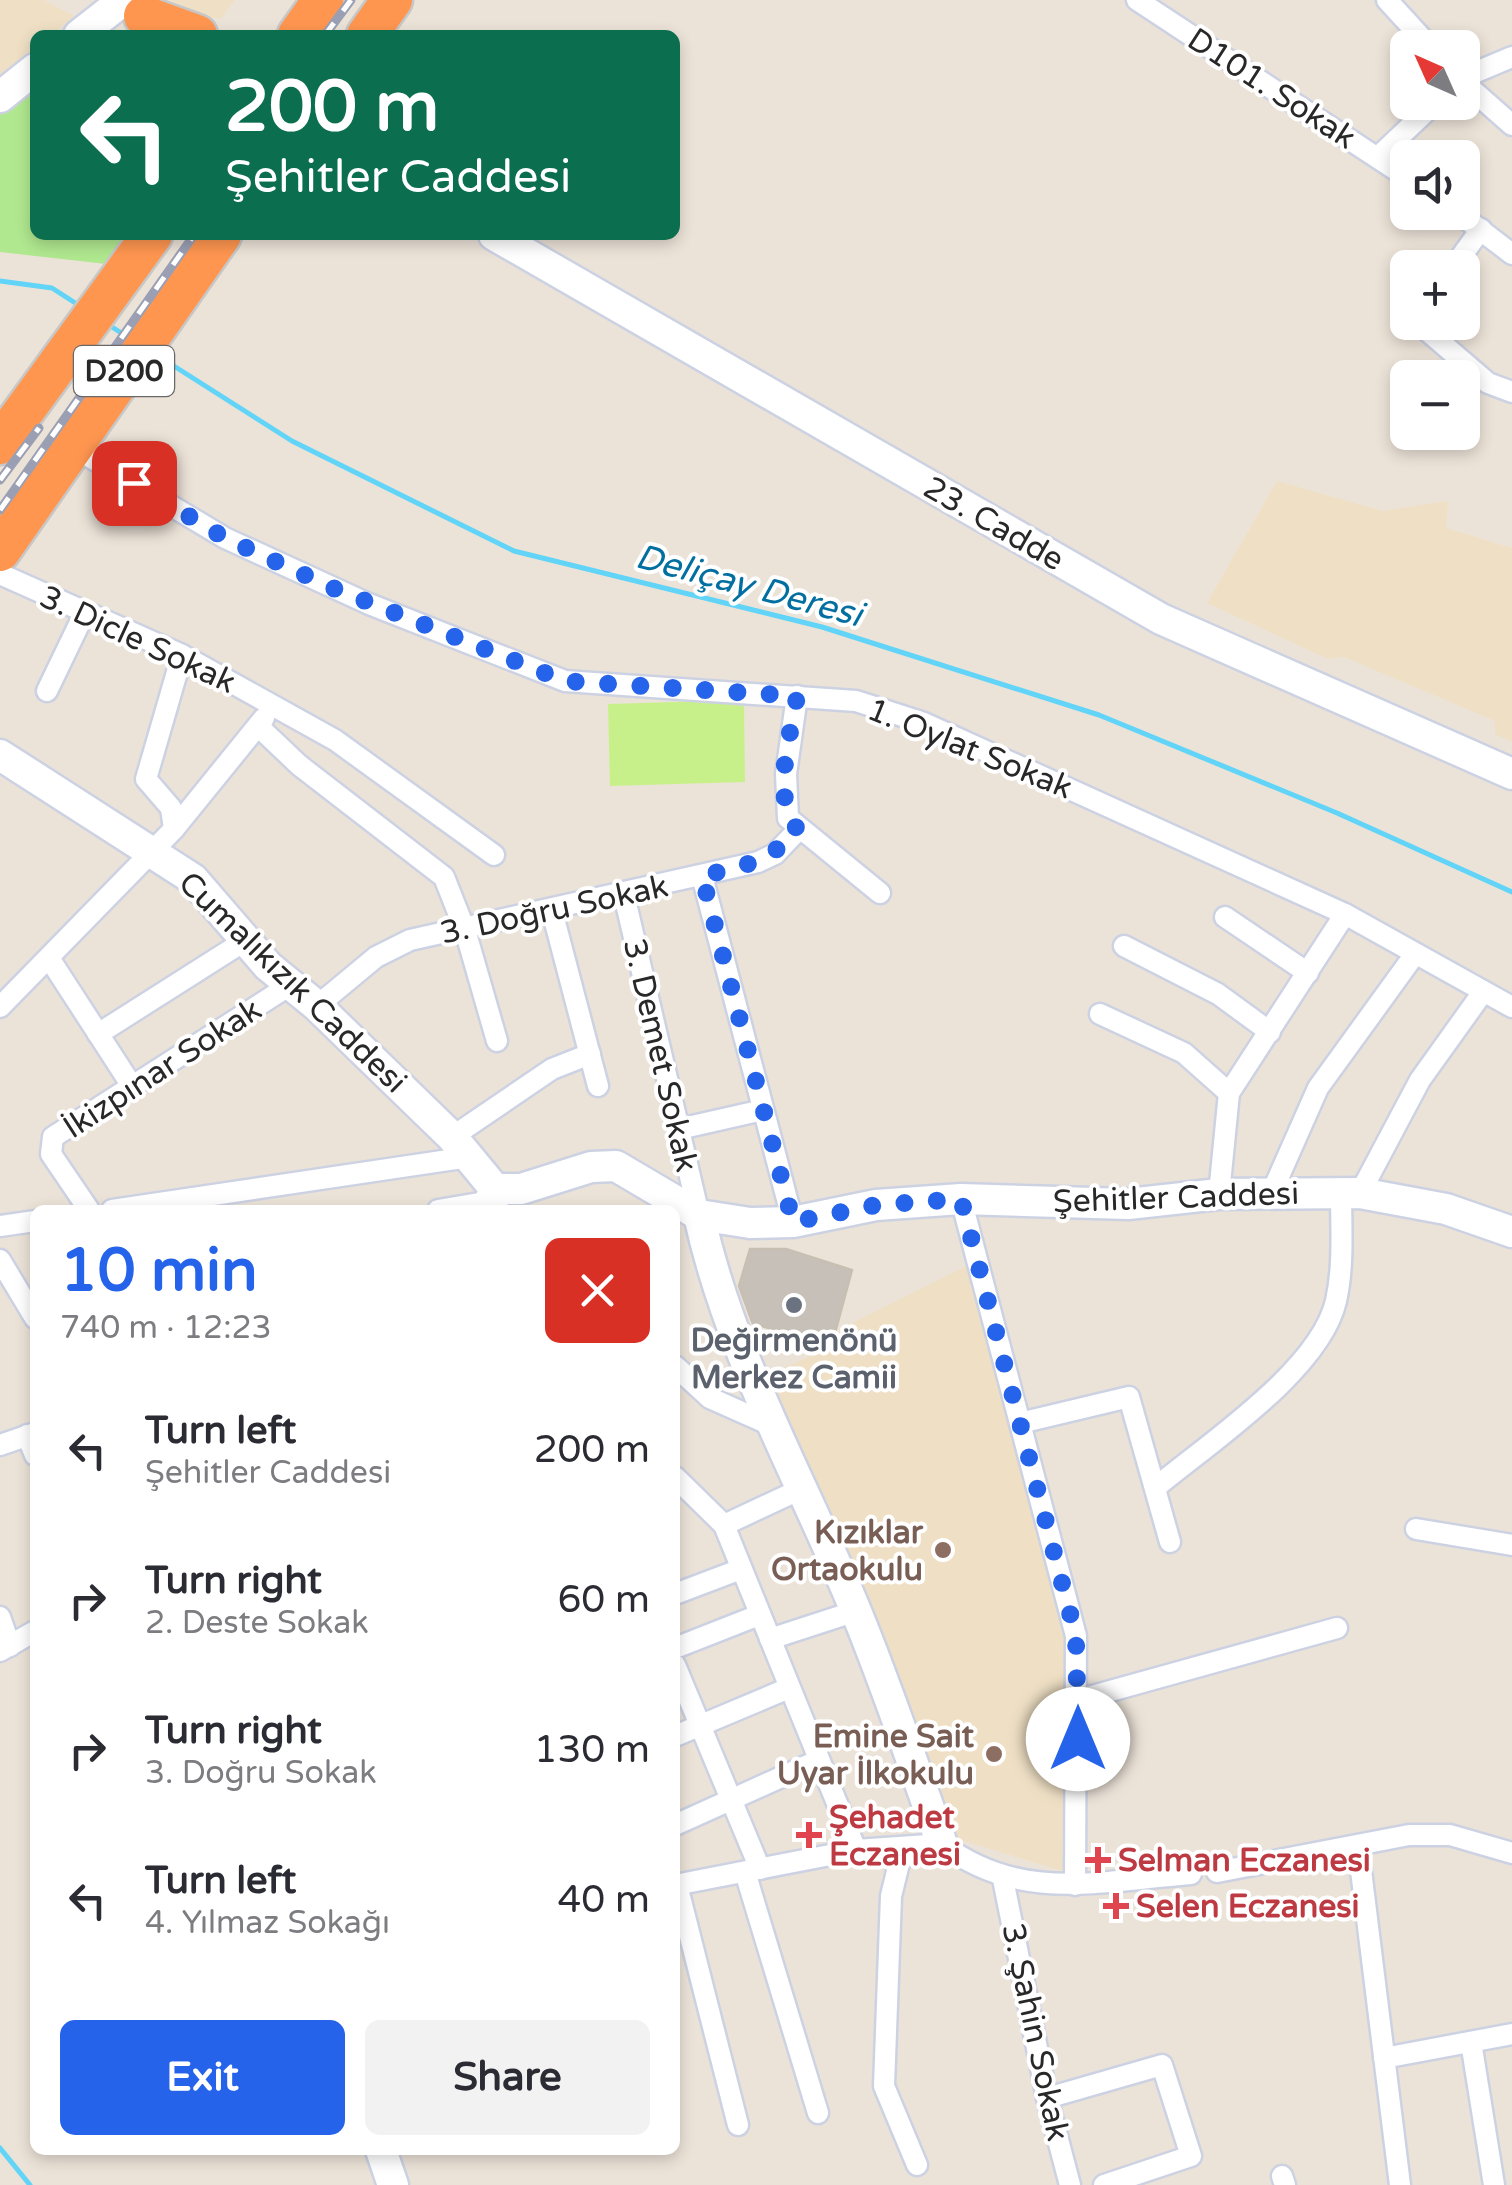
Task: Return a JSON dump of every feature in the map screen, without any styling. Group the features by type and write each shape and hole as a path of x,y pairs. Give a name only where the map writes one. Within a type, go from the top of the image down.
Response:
{"highway":[{"path":"282,30 303,0"},
{"path":"302,30 323,0"},
{"path":"371,30 392,0"},
{"path":"386,30 408,0"},
{"path":"130,11 183,30"},
{"name":"D200","path":"0,551 216,240"},
{"path":"180,289 235,240"},
{"name":"D200","path":"0,444 143,248"}],"street":[{"name":"D101. Sokak","path":"1136,0 1390,165"},
{"path":"1387,0 1414,30"},
{"path":"90,30 130,11"},
{"path":"1480,72 1512,57"},
{"path":"0,97 30,74"},
{"path":"1480,96 1512,125"},
{"path":"1378,157 1417,120"},
{"path":"1480,229 1512,254"},
{"name":"23. Cadde","path":"503,240 1161,619 1512,774"},
{"path":"1437,340 1488,383 1512,392"},
{"name":"1. Oylat Sokak","path":"73,446 225,538 515,664 565,681 856,701 924,723 1344,914 1512,1007"},
{"name":"3. Dicle Sokak","path":"0,574 182,655 335,740 494,855"},
{"path":"48,691 84,612"},
{"path":"174,829 172,808 146,778 182,655"},
{"path":"797,696 784,800 788,818 880,893"},
{"name":"3. Dicle Sokak","path":"0,1006 154,854 274,706"},
{"path":"258,726 298,765 444,876 465,930 497,1041"},
{"name":"Cumalıkızık Caddesi","path":"0,755 193,879 290,985 317,1006 461,1147 494,1202"},
{"name":"3. Doğru Sokak","path":"317,1006 376,956 410,940 758,862 775,854 798,830"},
{"path":"702,876 793,1222"},
{"name":"3. Demet Sokak","path":"624,895 699,1215"},
{"path":"552,911 598,1086"},
{"path":"1219,1194 1230,1093 1344,914"},
{"path":"1225,916 1308,972"},
{"path":"98,1034 246,940"},
{"path":"1124,946 1218,994 1270,1032"},
{"path":"1272,1192 1318,1088 1415,954"},
{"path":"49,958 132,1086"},
{"name":"İkizpınar Sokak","path":"86,1205 51,1154 53,1136 290,985"},
{"path":"1155,1488 1282,1381 1318,1338 1335,1304 1350,1192 1420,1080 1483,992"},
{"path":"1100,1014 1184,1053 1230,1093"},
{"path":"140,1205 461,1147 552,1069 590,1054"},
{"path":"679,1129 764,1110"},
{"name":"Şehitler Caddesi","path":"494,1202 591,1167 616,1166 699,1215 750,1223 793,1222 876,1205 961,1199 1128,1204 1219,1194 1350,1192 1446,1209 1512,1232"},
{"path":"961,1199 1076,1636 1075,1886"},
{"path":"699,1215 708,1256 773,1426 856,1611 942,1844 966,1862 1003,1879 1075,1886 1191,1874"},
{"path":"0,1226 30,1222"},
{"path":"0,1260 30,1310"},
{"path":"680,1371 710,1398 773,1426"},
{"path":"1020,1423 1129,1396 1170,1542"},
{"path":"0,1445 30,1441"},
{"path":"680,1483 724,1524 856,1850"},
{"path":"724,1524 801,1488"},
{"path":"1416,1529 1512,1545"},
{"path":"680,1592 741,1569"},
{"path":"770,1639 856,1611"},
{"path":"680,1646 760,1615"},
{"path":"0,1617 5,1648 30,1635"},
{"path":"1078,1700 1337,1628"},
{"path":"680,1678 732,1802 818,2113"},
{"path":"680,1734 789,1688"},
{"path":"680,1823 819,1760"},
{"path":"1217,1872 1408,1835 1450,1835 1512,1853"},
{"path":"680,1884 856,1850 942,1844"},
{"path":"1358,1846 1400,2185"},
{"path":"903,1847 891,1896 884,2086 917,2165"},
{"name":"3. Şahin Sokak","path":"1003,1879 1047,2098 1070,2185"},
{"path":"680,1900 738,2125"},
{"path":"1384,2058 1512,2034"},
{"path":"1470,2042 1494,2185"},
{"path":"1047,2098 1162,2065 1191,2156 1156,2177 1104,2185"},
{"path":"383,2155 392,2185"}],"shaded area":[{"path":"0,0 44,0 74,16 57,30 30,30 30,53 0,78"},
{"path":"170,0 235,0 221,19 196,14"},
{"path":"1277,481 1383,511 1448,501 1446,528 1512,548 1512,742 1495,734 1495,721 1344,657 1328,659 1207,603"},
{"path":"968,1265 1065,1644 1062,1871 952,1837 896,1671 768,1375 834,1345 840,1329"}],"green space":[{"path":"30,87 30,240 131,240 115,265 0,252 0,112"},
{"path":"744,700 745,782 610,786 608,704"}],"building":[{"name":"Değirmenönü Merkez Camii","path":"750,1249 786,1249 852,1270 832,1344 753,1324 739,1286"}],"waterway":[{"name":"Deliçay Deresi","path":"0,281 52,288 83,308"},
{"name":"Deliçay Deresi","path":"109,325 129,338"},
{"name":"Deliçay Deresi","path":"155,354 292,441 514,551 822,627 1099,715 1337,813 1512,892"},
{"path":"0,2148 30,2185"}],"railway":[{"path":"329,30 351,0"},
{"path":"0,510 190,240"},
{"path":"0,480 39,428"}],"place":[{"name":"Değirmenönü Merkez Camii","path":"794,1305"},
{"name":"Kızıklar Ortaokulu","path":"943,1550"},
{"name":"Emine Sait Uyar İlkokulu","path":"994,1754"},
{"name":"Şehadet Eczanesi","path":"809,1835"},
{"name":"Selman Eczanesi","path":"1098,1860"},
{"name":"Selen Eczanesi","path":"1116,1906"}],"route":[{"path":"134,483 225,538 333,588 565,681 797,696 784,800 788,818 798,830 775,854 702,876 793,1222 876,1205 961,1199 1076,1636 1078,1739"}]}
